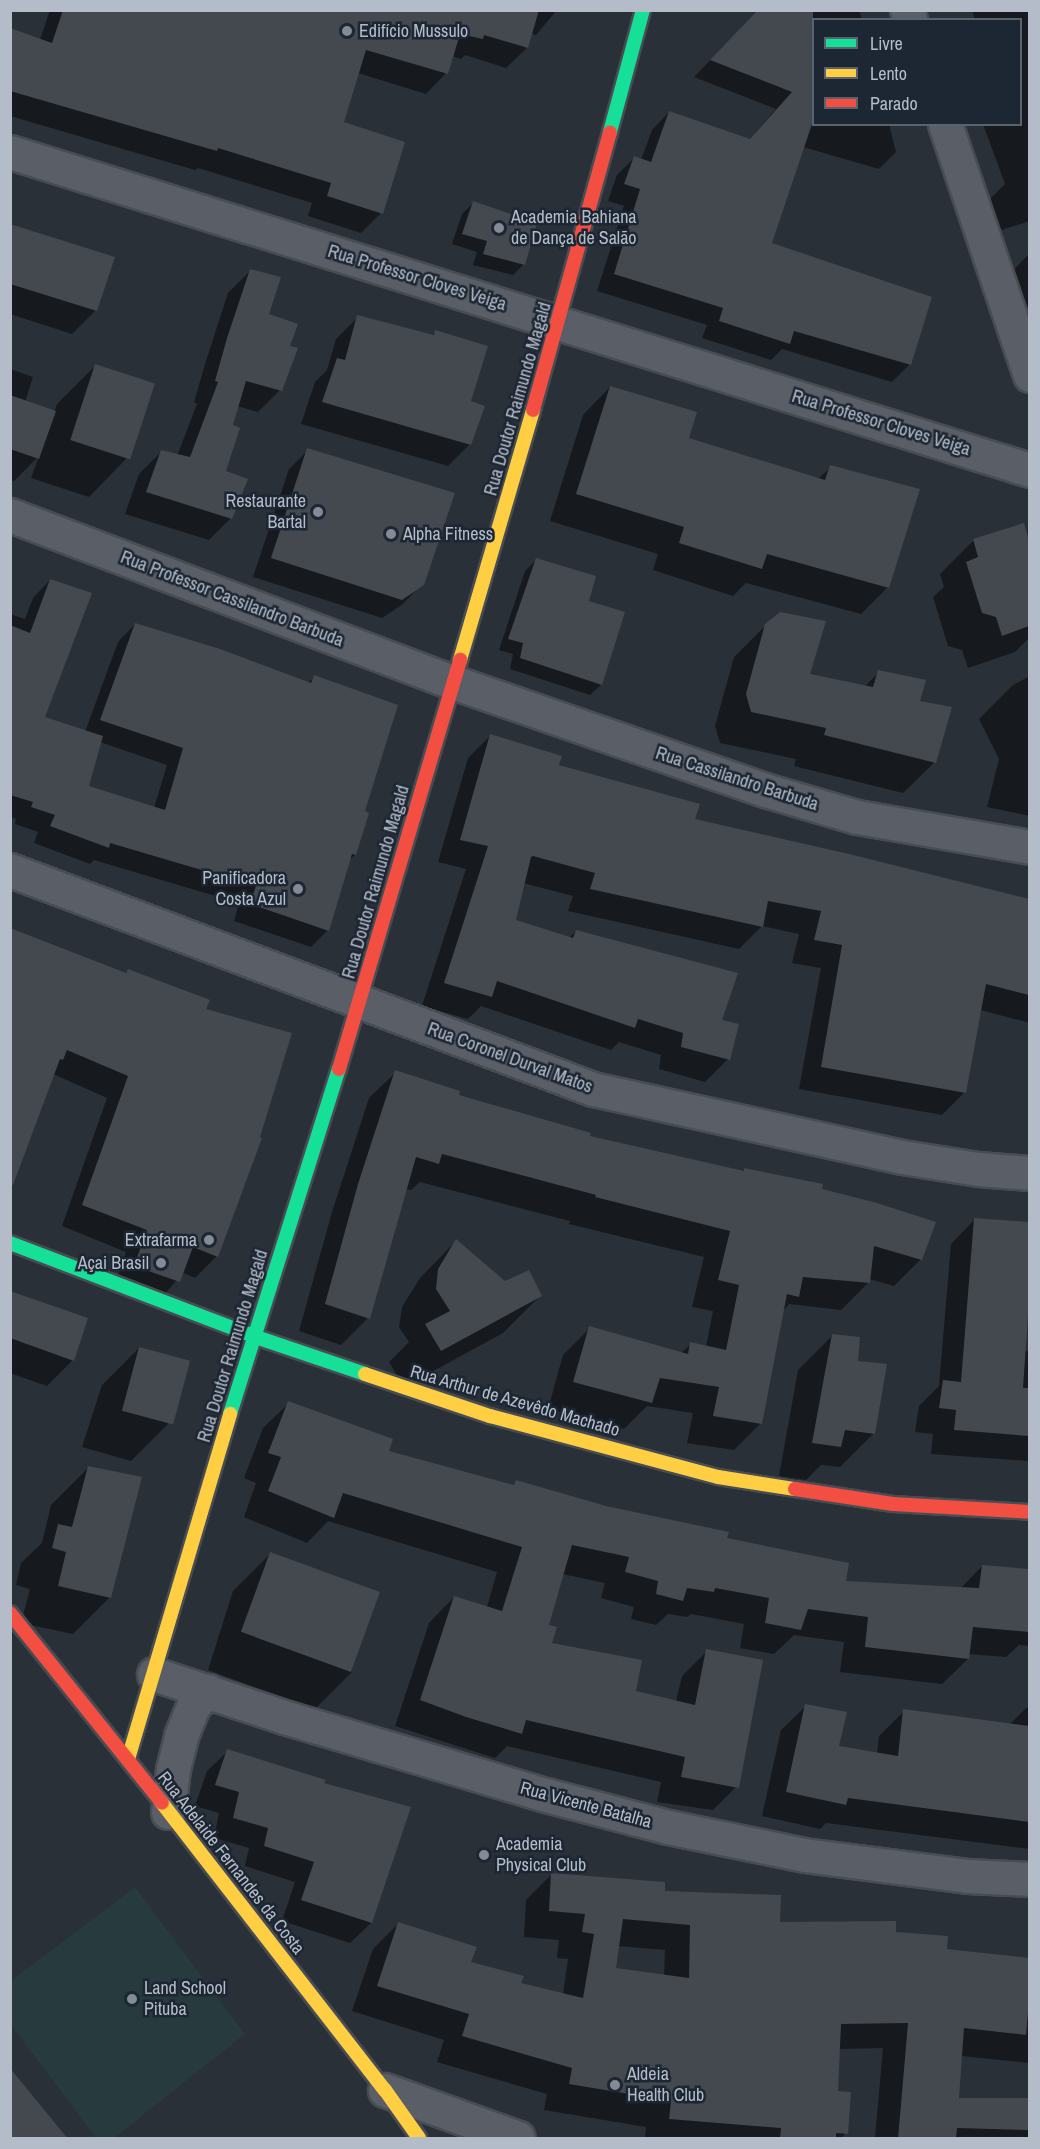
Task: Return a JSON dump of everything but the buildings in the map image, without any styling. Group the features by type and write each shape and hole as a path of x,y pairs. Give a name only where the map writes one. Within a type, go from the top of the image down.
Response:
{"street":[{"name":"Rua Doutor Raimundo Magald","path":"128,1759 253,1336 360,1002 559,322 643,10"},
{"path":"946,126 1029,375"},
{"name":"Rua Professor Cloves Veiga","path":"10,153 1029,470"},
{"name":"Rua Professor Cassilandro Barbuda","path":"10,515 453,682"},
{"name":"Rua Cassilandro Barbuda","path":"453,682 765,790 858,817 1029,847"},
{"name":"Rua Coronel Durval Matos","path":"10,870 593,1089 902,1157 978,1169 1029,1173"},
{"name":"Rua Arthur de Azevêdo Machado","path":"10,1243 253,1336 490,1416 718,1477 893,1504 1029,1512"},
{"name":"Rua Adelaide Fernandes da Costa","path":"10,1613 128,1759 385,2090 419,2139"},
{"name":"Rua Vicente Batalha","path":"154,1674 546,1796 668,1827 804,1855 967,1876 1029,1879"},
{"path":"168,1812 172,1769 181,1736 194,1706 207,1691"},
{"path":"385,2090 518,2139"}],"green space":[{"path":"135,1887 245,2034 114,2138 96,2138 11,2025 11,1981"}],"traffic: fast":[{"path":"610,132 643,10"},
{"path":"230,1414 339,1069"},
{"path":"10,1243 253,1336 365,1374"}],"traffic: slow":[{"path":"460,660 533,410"},
{"path":"365,1374 490,1416 718,1477 795,1489"},
{"path":"128,1759 230,1414"},
{"path":"162,1803 385,2090 419,2138"}],"traffic: jam":[{"path":"533,410 610,132"},
{"path":"339,1069 460,660"},
{"path":"795,1489 893,1504 1030,1512"},
{"path":"10,1613 162,1803"}],"place":[{"name":"Edifício Mussulo","path":"347,31"},
{"name":"Academia Bahiana de Dança de Salão","path":"499,228"},
{"name":"Restaurante Bartal","path":"318,512"},
{"name":"Alpha Fitness","path":"391,534"},
{"name":"Panificadora Costa Azul","path":"298,889"},
{"name":"Extrafarma","path":"209,1240"},
{"name":"Açai Brasil","path":"161,1263"},
{"name":"Academia Physical Club","path":"484,1855"},
{"name":"Land School Pituba","path":"132,1999"},
{"name":"Aldeia Health Club","path":"615,2085"}]}
